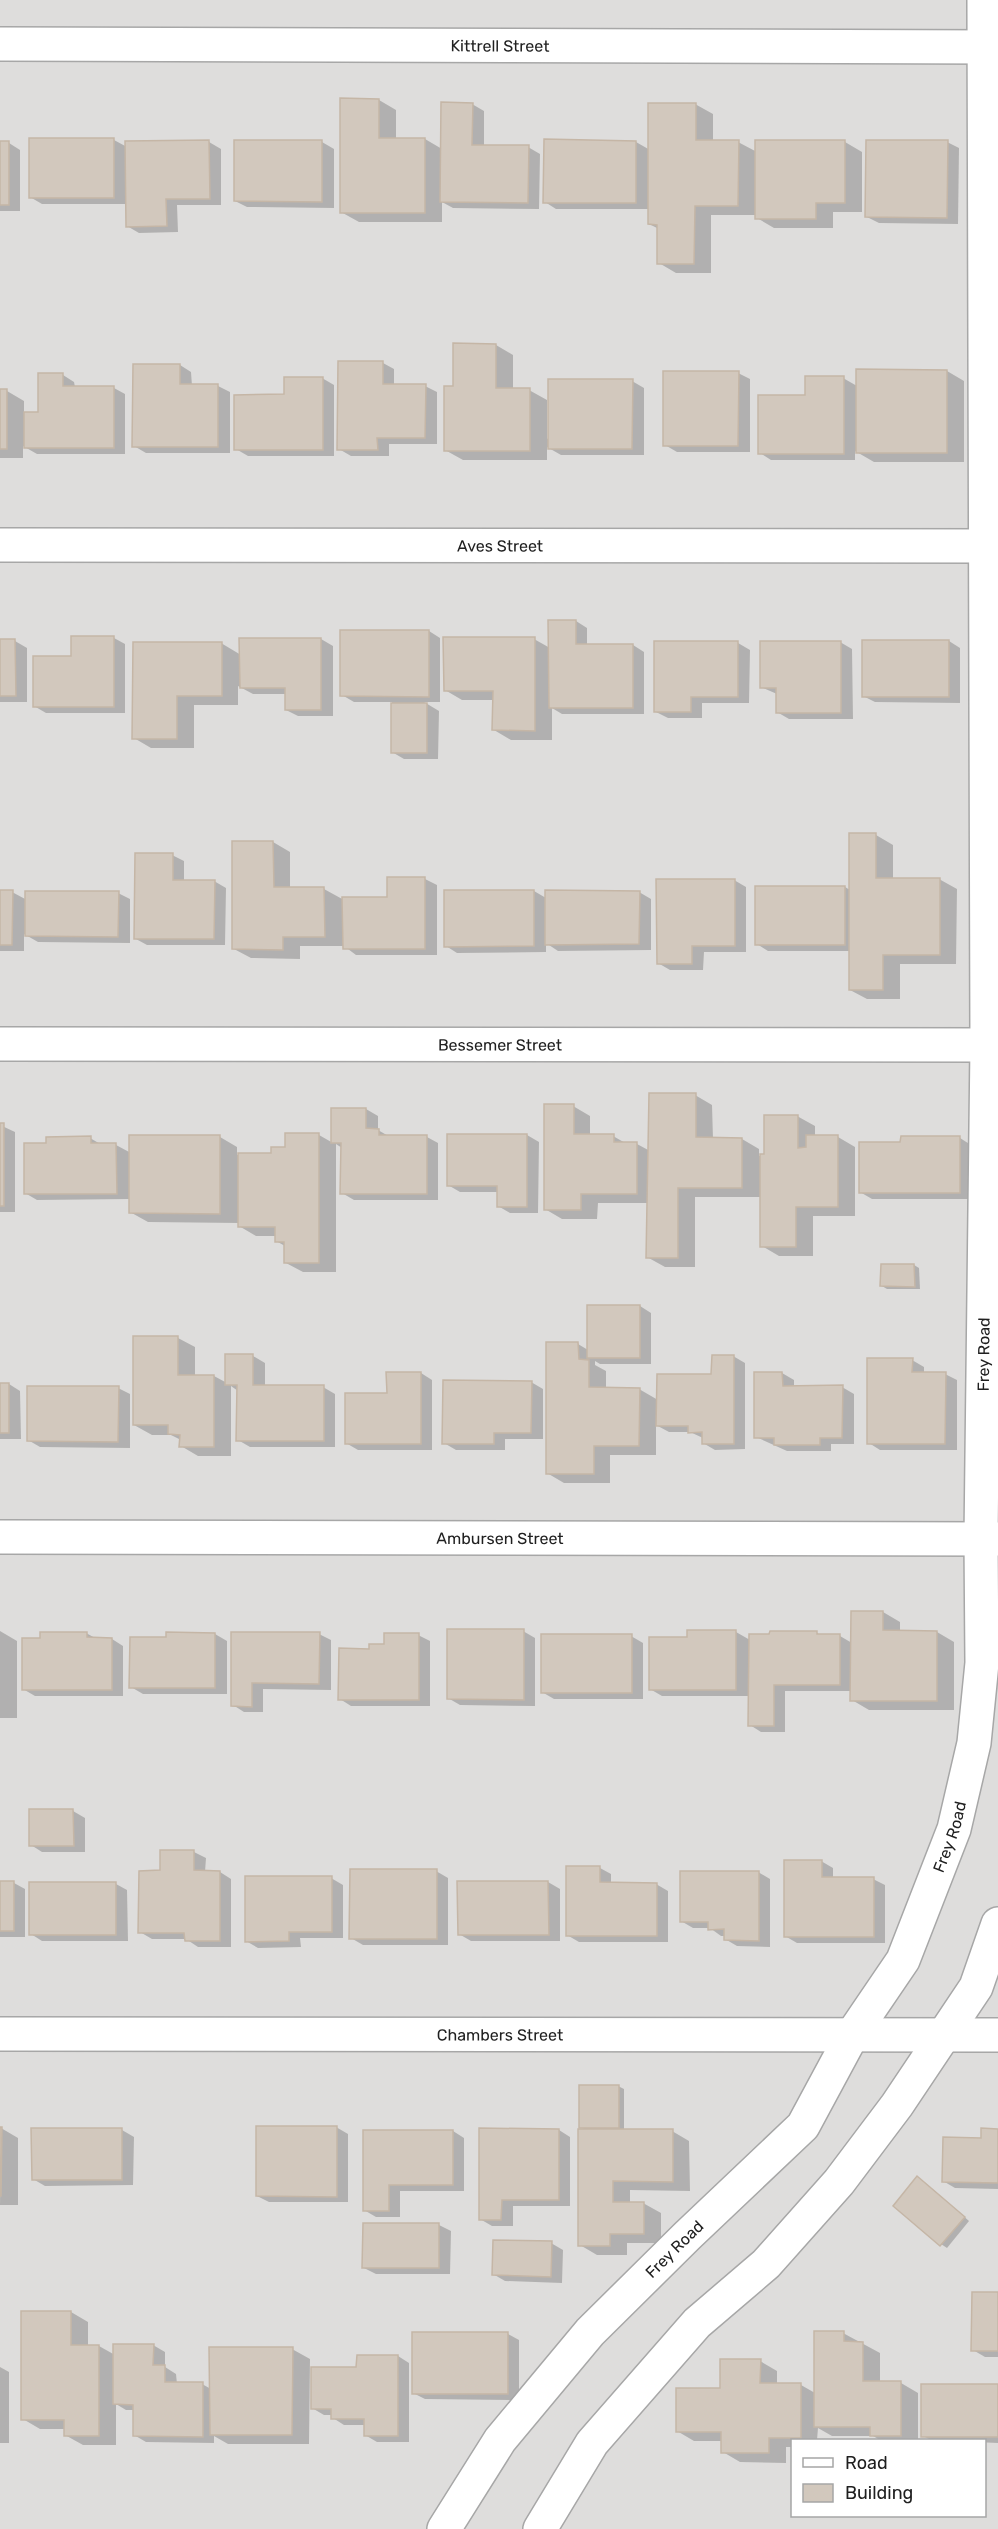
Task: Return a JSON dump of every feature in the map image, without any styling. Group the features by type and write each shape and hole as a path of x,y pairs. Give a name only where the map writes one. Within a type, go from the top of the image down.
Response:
{"street":[{"name":"Frey Road","path":"444,2529 500,2440 590,2332 803,2126 852,2035 903,1960 954,1829 974,1743 982,1662 989,1539 992,1045 991,47 984,0"},
{"name":"Kittrell Street","path":"0,44 991,47"},
{"name":"Aves Street","path":"0,545 992,546"},
{"name":"Bessemer Street","path":"0,1044 992,1045"},
{"name":"Ambursen Street","path":"0,1536 989,1539"},
{"path":"540,2529 592,2444 697,2324 766,2264 839,2182 897,2105 976,1987 998,1924"},
{"name":"Chambers Street","path":"0,2034 998,2035"}],"shaded area":[{"path":"0,0 998,0 998,2529 0,2529"}],"building":[{"path":"340,98 379,99 379,138 425,138 425,213 340,213"},
{"path":"441,102 473,103 472,145 529,145 528,203 440,202"},
{"path":"648,103 696,103 696,140 739,140 738,206 695,206 694,264 657,264 657,225 648,224"},
{"path":"29,138 114,138 114,198 29,198"},
{"path":"544,139 636,141 636,203 543,203"},
{"path":"209,140 210,199 166,199 167,226 126,227 125,141"},
{"path":"234,140 322,140 322,202 234,201"},
{"path":"755,140 845,140 845,203 816,203 816,219 755,219"},
{"path":"866,140 948,140 947,218 865,217"},
{"path":"0,141 9,141 9,205 0,205"},
{"path":"453,343 496,344 496,388 530,388 530,451 444,451 444,386 453,386"},
{"path":"338,361 383,361 383,384 426,384 425,438 377,438 378,450 337,450"},
{"path":"133,364 180,364 180,384 218,384 218,447 132,447"},
{"path":"856,369 947,370 947,453 856,453"},
{"path":"663,371 739,371 738,446 663,446"},
{"path":"38,373 63,373 63,386 114,386 114,448 24,448 24,412 38,412"},
{"path":"805,376 844,376 844,454 758,454 758,395 805,395"},
{"path":"284,377 323,377 323,450 234,450 234,395 284,394"},
{"path":"548,379 633,379 632,449 548,449"},
{"path":"0,389 7,389 7,449 0,449"},
{"path":"548,620 576,620 576,644 633,644 633,708 549,708"},
{"path":"340,630 429,630 429,697 340,696"},
{"path":"71,636 114,636 114,707 33,707 33,656 71,656"},
{"path":"443,637 535,637 535,731 492,730 493,691 444,691"},
{"path":"239,638 321,638 321,710 285,710 285,688 240,688"},
{"path":"0,639 15,639 16,696 0,696"},
{"path":"862,640 949,640 949,697 862,697"},
{"path":"654,641 738,641 738,697 691,697 691,712 654,712"},
{"path":"760,641 841,641 841,713 776,713 776,688 760,688"},
{"path":"133,642 222,642 222,696 177,696 177,739 132,739"},
{"path":"391,703 427,703 427,753 391,753"},
{"path":"849,833 876,833 876,878 940,878 940,955 883,955 883,990 849,990"},
{"path":"232,841 273,841 274,887 324,887 325,937 283,937 283,950 232,949"},
{"path":"135,853 173,853 173,880 215,880 214,939 134,939"},
{"path":"387,877 425,877 425,949 343,949 342,897 387,897"},
{"path":"656,879 735,879 735,946 692,946 692,964 657,964"},
{"path":"755,886 845,886 845,945 755,945"},
{"path":"0,890 13,890 12,945 0,945"},
{"path":"444,890 534,890 534,946 444,947"},
{"path":"545,890 640,891 639,944 545,945"},
{"path":"25,891 119,891 118,937 25,936"},
{"path":"649,1093 696,1093 696,1137 742,1138 742,1188 678,1188 678,1258 646,1258"},
{"path":"544,1104 574,1104 574,1134 614,1134 614,1142 637,1142 637,1194 581,1194 581,1210 544,1210"},
{"path":"331,1108 366,1108 366,1128 379,1129 379,1135 427,1135 427,1194 340,1194 341,1143 331,1143"},
{"path":"764,1115 798,1115 798,1148 806,1147 806,1135 838,1135 838,1207 796,1207 796,1247 760,1247 760,1154 764,1154"},
{"path":"0,1123 4,1123 4,1206 0,1206"},
{"path":"285,1133 319,1133 319,1263 284,1263 284,1242 275,1242 275,1227 238,1227 238,1153 271,1153 271,1147 285,1147"},
{"path":"447,1134 527,1134 527,1207 497,1207 497,1186 447,1186"},
{"path":"129,1135 220,1135 220,1214 129,1213"},
{"path":"91,1136 91,1143 116,1143 117,1194 24,1194 24,1143 46,1143 46,1137"},
{"path":"901,1136 960,1136 960,1193 859,1193 859,1142 900,1142"},
{"path":"881,1264 914,1264 915,1287 880,1286"},
{"path":"587,1305 640,1305 640,1358 587,1358"},
{"path":"133,1336 178,1336 178,1375 214,1375 214,1447 179,1447 180,1435 168,1434 168,1425 133,1425"},
{"path":"546,1342 578,1342 579,1359 589,1360 589,1387 640,1388 639,1446 594,1446 594,1474 546,1474"},
{"path":"225,1354 253,1354 253,1385 324,1385 324,1441 236,1441 237,1385 225,1385"},
{"path":"712,1355 734,1355 734,1444 702,1444 702,1432 688,1433 688,1426 656,1426 657,1374 711,1374"},
{"path":"867,1358 913,1358 912,1372 946,1372 945,1444 867,1444"},
{"path":"386,1372 421,1372 421,1444 345,1444 345,1393 387,1393"},
{"path":"754,1372 782,1372 783,1386 843,1385 842,1438 820,1438 820,1445 774,1445 774,1438 754,1438"},
{"path":"443,1380 532,1381 531,1433 494,1433 494,1444 442,1444"},
{"path":"0,1383 9,1383 9,1433 0,1433"},
{"path":"27,1386 119,1386 118,1442 27,1441"},
{"path":"851,1611 883,1611 883,1630 937,1631 937,1701 850,1701"},
{"path":"447,1629 524,1629 524,1700 447,1699"},
{"path":"687,1630 736,1630 736,1690 649,1690 649,1637 687,1637"},
{"path":"770,1631 817,1631 817,1634 840,1634 840,1685 774,1685 774,1726 748,1726 749,1634 769,1634"},
{"path":"40,1632 87,1632 87,1637 112,1638 112,1690 22,1690 22,1638 40,1638"},
{"path":"166,1632 215,1633 215,1688 129,1688 130,1637 166,1637"},
{"path":"231,1632 320,1632 319,1684 252,1683 252,1707 231,1706"},
{"path":"384,1633 419,1633 419,1700 338,1700 339,1648 369,1649 369,1644 384,1644"},
{"path":"541,1634 632,1634 632,1693 541,1693"},
{"path":"29,1809 73,1809 74,1846 29,1846"},
{"path":"160,1850 194,1850 194,1870 220,1871 220,1941 185,1941 184,1933 138,1933 139,1871 160,1870"},
{"path":"784,1860 822,1860 822,1877 874,1877 874,1937 784,1937"},
{"path":"566,1866 600,1866 600,1882 657,1883 657,1936 566,1936"},
{"path":"350,1869 437,1869 437,1939 349,1939"},
{"path":"680,1871 759,1871 759,1941 724,1940 724,1929 708,1930 708,1922 680,1922"},
{"path":"245,1876 332,1876 332,1932 289,1932 289,1941 245,1942"},
{"path":"0,1881 14,1881 14,1931 0,1931"},
{"path":"457,1881 548,1881 549,1935 458,1935"},
{"path":"29,1882 116,1882 116,1935 29,1935"},
{"path":"579,2085 619,2085 619,2128 579,2128"},
{"path":"256,2126 337,2126 337,2197 256,2196"},
{"path":"0,2127 2,2127 1,2196 0,2196"},
{"path":"31,2128 122,2128 122,2180 32,2180"},
{"path":"479,2128 559,2129 559,2200 502,2200 501,2220 479,2220"},
{"path":"981,2128 998,2129 998,2183 942,2182 943,2137 981,2138"},
{"path":"578,2129 673,2129 673,2182 613,2181 613,2202 644,2202 644,2234 610,2234 610,2246 578,2246"},
{"path":"363,2130 453,2130 453,2185 389,2185 389,2211 363,2211"},
{"path":"917,2176 965,2217 940,2246 893,2206"},
{"path":"363,2223 439,2223 439,2268 362,2268"},
{"path":"493,2240 552,2241 551,2277 492,2275"},
{"path":"972,2292 998,2292 998,2351 971,2351"},
{"path":"21,2311 71,2311 71,2345 99,2345 99,2436 64,2436 64,2420 21,2420"},
{"path":"814,2331 844,2331 844,2341 863,2342 863,2381 901,2381 901,2436 870,2436 870,2427 814,2427"},
{"path":"412,2332 508,2332 508,2394 412,2394"},
{"path":"113,2344 154,2344 153,2365 165,2365 165,2382 203,2382 203,2437 133,2436 133,2405 113,2404"},
{"path":"209,2347 293,2347 292,2435 210,2435"},
{"path":"357,2355 398,2355 398,2436 364,2436 364,2419 331,2419 331,2409 311,2409 311,2367 356,2367"},
{"path":"720,2359 761,2359 760,2383 801,2383 801,2438 769,2438 769,2453 721,2453 721,2432 676,2432 676,2388 720,2388"},
{"path":"921,2384 998,2384 998,2437 921,2437"}]}
